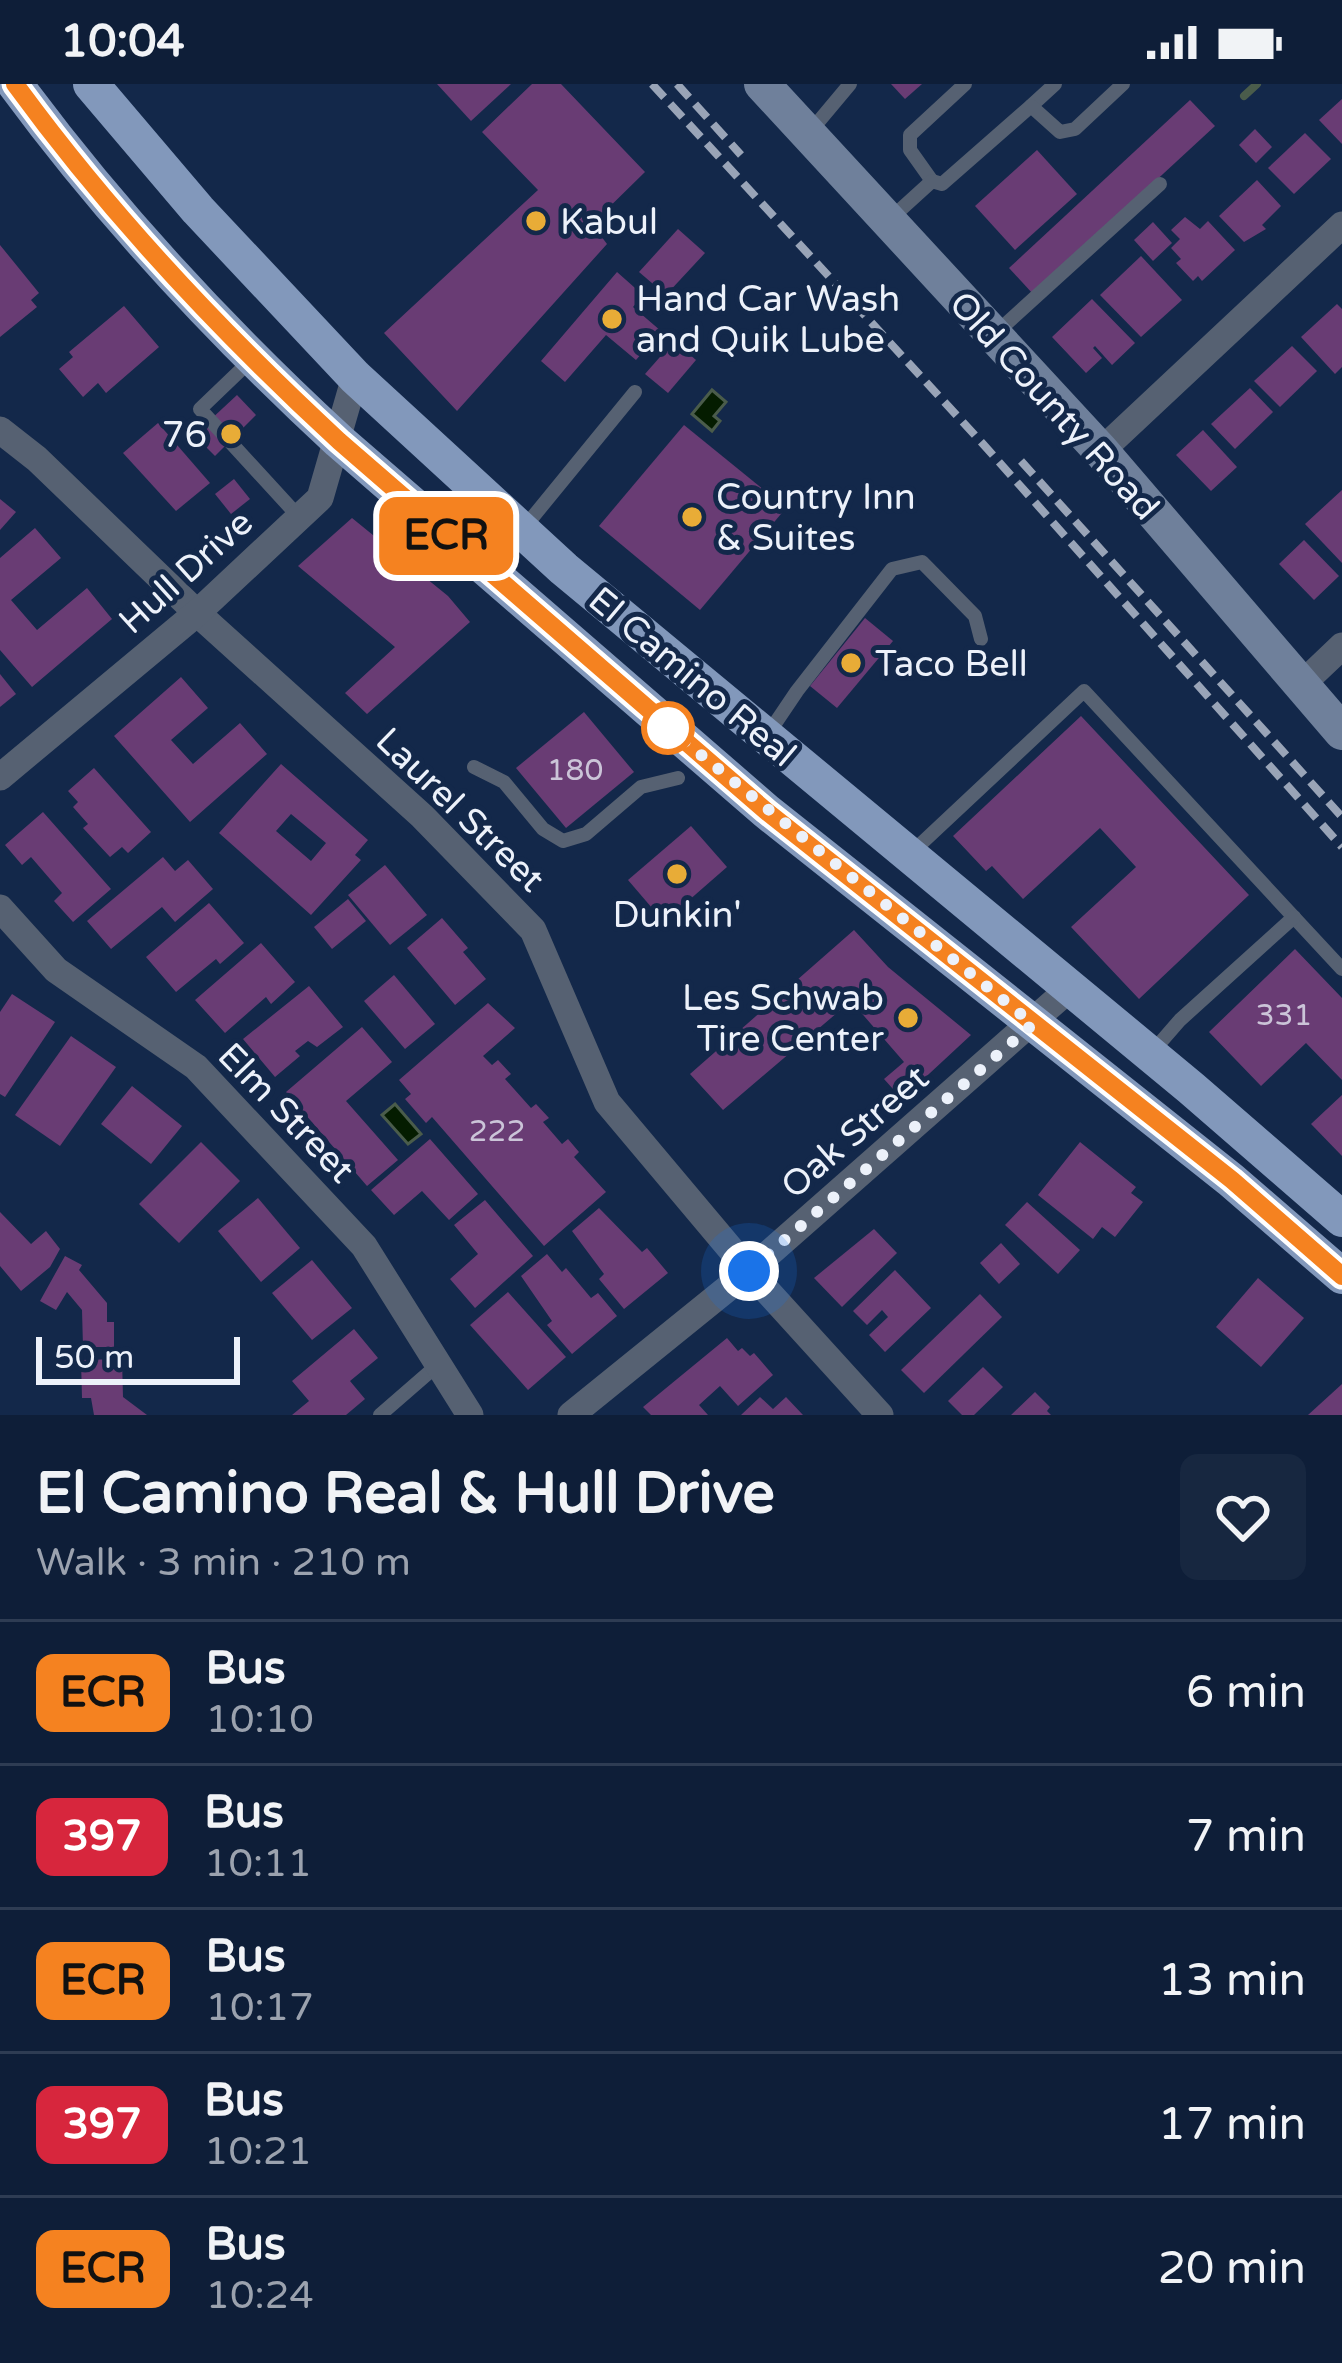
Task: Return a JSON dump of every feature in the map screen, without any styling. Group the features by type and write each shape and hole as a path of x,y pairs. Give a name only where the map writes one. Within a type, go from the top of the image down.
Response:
{"main road":[{"name":"El Camino Real","path":"15,84 152,249 253,358 339,441 766,811 1232,1180 1342,1276"},
{"name":"El Camino Real","path":"91,84 198,210 355,377 564,568 1342,1219"},
{"name":"Old County Road","path":"761,84 1101,451 1342,732"}],"street":[{"path":"1101,451 1342,225"},
{"name":"Hull Drive","path":"0,777 196,613 320,498 355,377"},
{"name":"Laurel Street","path":"0,430 422,816 533,930 607,1102 749,1271 880,1415"},
{"path":"1300,686 1342,646"},
{"name":"Elm Street","path":"0,908 56,970 196,1067 364,1246 470,1415"},
{"name":"Oak Street","path":"571,1415 749,1271 1069,989"}],"lane":[{"path":"809,133 850,84"},
{"path":"965,84 910,135 910,150 932,181 942,184 1055,84"},
{"path":"1031,106 1060,132 1075,129 1123,84"},
{"path":"888,220 932,181"},
{"path":"992,337 1160,184"},
{"path":"253,358 200,409 299,517"},
{"path":"524,529 635,392"},
{"path":"766,738 892,568 922,562 975,616 981,638"},
{"path":"907,856 1084,691 1342,969"},
{"path":"475,767 504,782 543,829 562,841 586,834 640,787 678,778"},
{"path":"1150,1055 1180,1020 1294,916"},
{"path":"380,1415 441,1363"}],"shaded area":[{"path":"712,390 726,402 714,416 720,421 712,431 692,414"},
{"path":"395,1104 421,1134 408,1144 382,1115"}],"building":[{"path":"437,84 511,84 471,121"},
{"path":"532,84 561,84 645,172 592,224 607,244 457,411 384,333 538,190 482,132"},
{"path":"891,84 922,84 905,99"},
{"path":"1342,99 1342,144 1319,120"},
{"path":"1190,100 1215,126 1033,294 1009,268"},
{"path":"1255,129 1272,147 1256,163 1239,145"},
{"path":"1305,133 1331,159 1294,194 1268,168"},
{"path":"1037,150 1077,194 1015,250 975,206"},
{"path":"1257,180 1281,206 1262,225 1266,229 1244,242 1219,216"},
{"path":"1185,217 1200,229 1208,221 1235,250 1202,281 1198,276 1193,281 1176,263 1181,259 1171,248 1180,239 1171,230"},
{"path":"1153,222 1172,243 1153,261 1134,240"},
{"path":"678,229 705,253 666,295 639,272"},
{"path":"0,245 39,293 31,300 37,307 0,337"},
{"path":"1141,256 1182,300 1141,337 1100,295"},
{"name":"Hand Car Wash and Quik Lube","path":"617,272 643,295 633,307 661,331 636,360 606,335 565,382 541,361"},
{"path":"1092,299 1135,343 1112,365 1095,346 1102,358 1086,373 1052,337"},
{"path":"1337,304 1342,309 1342,367 1335,374 1301,337"},
{"path":"124,306 159,347 106,393 98,383 83,397 59,369 73,357 69,352"},
{"path":"674,341 696,360 668,393 645,374"},
{"path":"1292,346 1317,371 1280,407 1254,381"},
{"path":"1250,388 1273,412 1235,449 1211,424"},
{"path":"237,395 256,415 215,456 194,435"},
{"path":"158,423 210,483 176,511 123,453"},
{"name":"Country Inn & Suites","path":"684,425 786,508 700,610 599,526"},
{"path":"1203,430 1237,467 1211,491 1176,455"},
{"path":"234,479 250,499 231,514 215,494"},
{"path":"1342,490 1342,563 1305,524"},
{"path":"0,499 16,512 0,530"},
{"path":"352,518 448,596 470,622 367,714 345,693 395,647 298,566"},
{"path":"35,528 61,558 11,600 37,630 87,588 112,619 32,687 0,650 0,558"},
{"path":"1304,540 1339,576 1314,600 1279,564"},
{"name":"Taco Bell","path":"865,618 893,641 837,708 810,686"},
{"path":"0,674 16,694 0,707"},
{"path":"181,677 208,708 171,740 193,764 240,723 267,754 190,822 114,736"},
{"path":"584,712 634,772 566,828 516,768"},
{"path":"1081,716 1249,895 1139,999 1071,927 1136,867 1100,828 1023,899 992,866 986,871 953,836"},
{"path":"281,764 368,840 355,855 361,860 311,915 219,833","holes":["291,814 326,843 311,861 276,831"]},
{"path":"94,768 151,832 128,853 122,847 110,857 83,828 88,824 73,807 78,802 68,791"},
{"path":"43,812 111,889 73,922 54,901 62,893 31,857 22,865 5,845"},
{"name":"Dunkin'","path":"691,826 727,867 664,922 628,880"},
{"path":"163,857 175,871 188,860 213,889 175,922 162,907 111,949 87,921"},
{"path":"385,865 427,915 390,945 348,895"},
{"path":"348,899 366,921 332,949 314,927"},
{"path":"209,903 244,943 176,992 146,957"},
{"path":"442,918 486,979 455,1005 407,948"},
{"name":"Les Schwab Tire Center","path":"854,930 888,967 971,1035 902,1099 884,1079 904,1062 851,1001 723,1110 690,1074"},
{"path":"261,943 295,982 271,1004 266,997 225,1033 195,1000"},
{"path":"1295,949 1342,998 1342,1080 1306,1043 1261,1086 1209,1032"},
{"path":"394,975 435,1024 405,1049 364,1001"},
{"path":"309,986 343,1027 317,1047 308,1041 295,1051 300,1056 275,1077 243,1039"},
{"path":"12,994 55,1022 5,1097 0,1094 0,1012"},
{"path":"488,1003 515,1028 483,1056 492,1065 498,1060 511,1074 505,1079 531,1108 536,1104 549,1118 543,1122 562,1144 568,1139 579,1152 574,1157 606,1192 544,1246 432,1117 426,1123 405,1099 411,1094 399,1080"},
{"path":"362,1027 392,1062 346,1101 398,1160 367,1186 286,1092"},
{"path":"71,1036 116,1067 60,1146 15,1115"},
{"path":"132,1086 182,1126 151,1164 101,1124"},
{"path":"1342,1095 1342,1156 1311,1124"},
{"path":"430,1139 478,1194 449,1220 422,1191 394,1215 371,1190"},
{"path":"201,1142 240,1181 179,1243 139,1204"},
{"path":"1080,1142 1136,1187 1131,1193 1143,1202 1115,1237 1102,1227 1093,1239 1038,1195"},
{"path":"258,1198 300,1248 261,1282 218,1231"},
{"path":"485,1200 533,1256 475,1308 450,1279 478,1254 454,1225"},
{"path":"1027,1202 1080,1250 1058,1274 1005,1225"},
{"path":"599,1208 642,1252 647,1248 668,1273 624,1309 599,1279 604,1274 572,1231"},
{"path":"0,1212 31,1244 46,1231 60,1249 50,1267 21,1291 0,1266"},
{"path":"874,1229 897,1253 842,1307 814,1278"},
{"path":"1001,1243 1020,1264 999,1284 980,1263"},
{"path":"547,1254 591,1298 598,1293 617,1316 572,1354 547,1325 552,1321 521,1276"},
{"path":"65,1256 82,1265 79,1270 107,1303 107,1322 114,1322 114,1347 83,1347 82,1310 67,1292 56,1310 40,1301"},
{"path":"312,1260 352,1308 312,1340 272,1293"},
{"path":"895,1270 931,1308 885,1352 869,1335 888,1317 882,1310 867,1325 853,1311"},
{"path":"1258,1278 1304,1318 1261,1367 1216,1327"},
{"path":"508,1292 566,1357 528,1390 470,1325"},
{"path":"980,1294 1002,1317 924,1393 901,1370"},
{"path":"354,1329 378,1358 350,1381 365,1399 346,1415 292,1415 309,1401 292,1381"},
{"path":"727,1338 738,1351 754,1353 773,1375 738,1406 720,1386 699,1405 708,1415 651,1415 643,1407"},
{"path":"122,1359 123,1397 147,1415 94,1415 91,1398 82,1398 81,1360"},
{"path":"983,1367 1003,1387 974,1415 962,1415 948,1401"},
{"path":"1342,1384 1342,1415 1308,1415"},
{"path":"1035,1392 1050,1407 1051,1415 1011,1415"},
{"path":"760,1397 773,1409 786,1397 803,1415 741,1415"}],"waterway":[{"path":"1244,96 1257,84"}],"railway":[{"path":"652,84 983,444 1342,847"},
{"path":"677,84 741,155"},
{"path":"1021,461 1342,817"}],"bus line":[{"name":"ECR","path":"15,84 160,259 339,441 766,811 1232,1180 1342,1276"}],"place":[{"name":"Kabul","path":"536,221"},
{"name":"Hand Car Wash and Quik Lube","path":"612,319"},
{"name":"76","path":"231,434"},
{"name":"Country Inn & Suites","path":"692,517"},
{"name":"Taco Bell","path":"851,663"},
{"name":"Dunkin'","path":"677,874"},
{"name":"Les Schwab Tire Center","path":"908,1018"}],"route":[{"path":"668,728 1033,1024 749,1271"}]}
